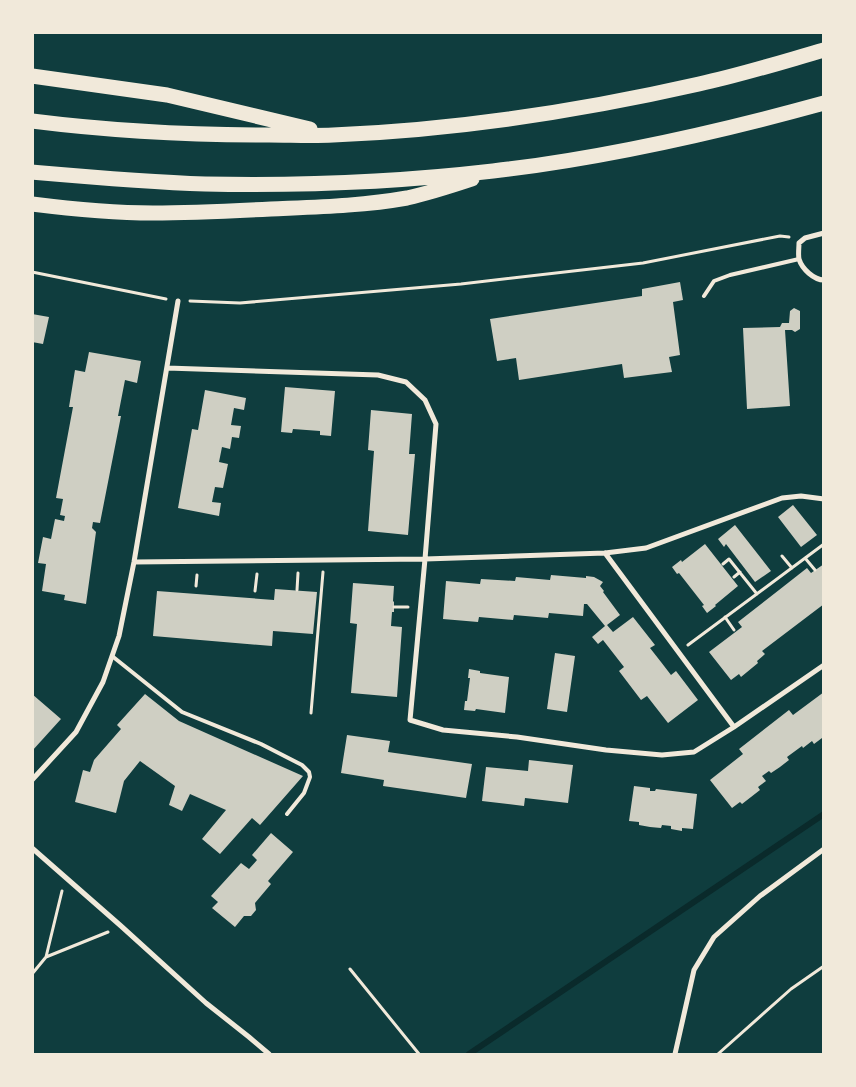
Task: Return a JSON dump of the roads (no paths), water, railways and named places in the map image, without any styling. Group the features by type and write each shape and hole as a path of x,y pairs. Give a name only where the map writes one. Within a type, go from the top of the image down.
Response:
{"highway":[{"path":"32,122 123,130 219,135 333,135 467,124 584,107 701,84 824,50"},
{"path":"32,76 168,95 333,135"},
{"path":"32,172 142,181 204,184 268,184 370,181 494,171 662,144 824,103"},
{"path":"32,204 62,208 153,213 224,212 313,207 406,198 439,190 494,171"}],"street":[{"path":"824,233 804,238 799,243 799,259 804,268 819,280 824,280"},
{"path":"32,780 76,732 103,682 119,636 134,562 178,301"},
{"path":"167,368 378,375 406,382 425,400 436,424 410,720 443,730 606,750 662,755 694,752 824,665"},
{"path":"134,562 425,559 605,553 646,548 782,498 801,496 824,499"},
{"path":"605,553 734,727"},
{"path":"32,848 206,1003 269,1054"},
{"path":"675,1054 694,970 714,937 760,896 824,849"}],"lane":[{"path":"704,296 714,281 730,275 799,259"},
{"path":"112,656 182,712 262,744 302,765 309,772 310,777 304,793 287,814"}],"waterway":[{"path":"469,1054 824,814"}]}
